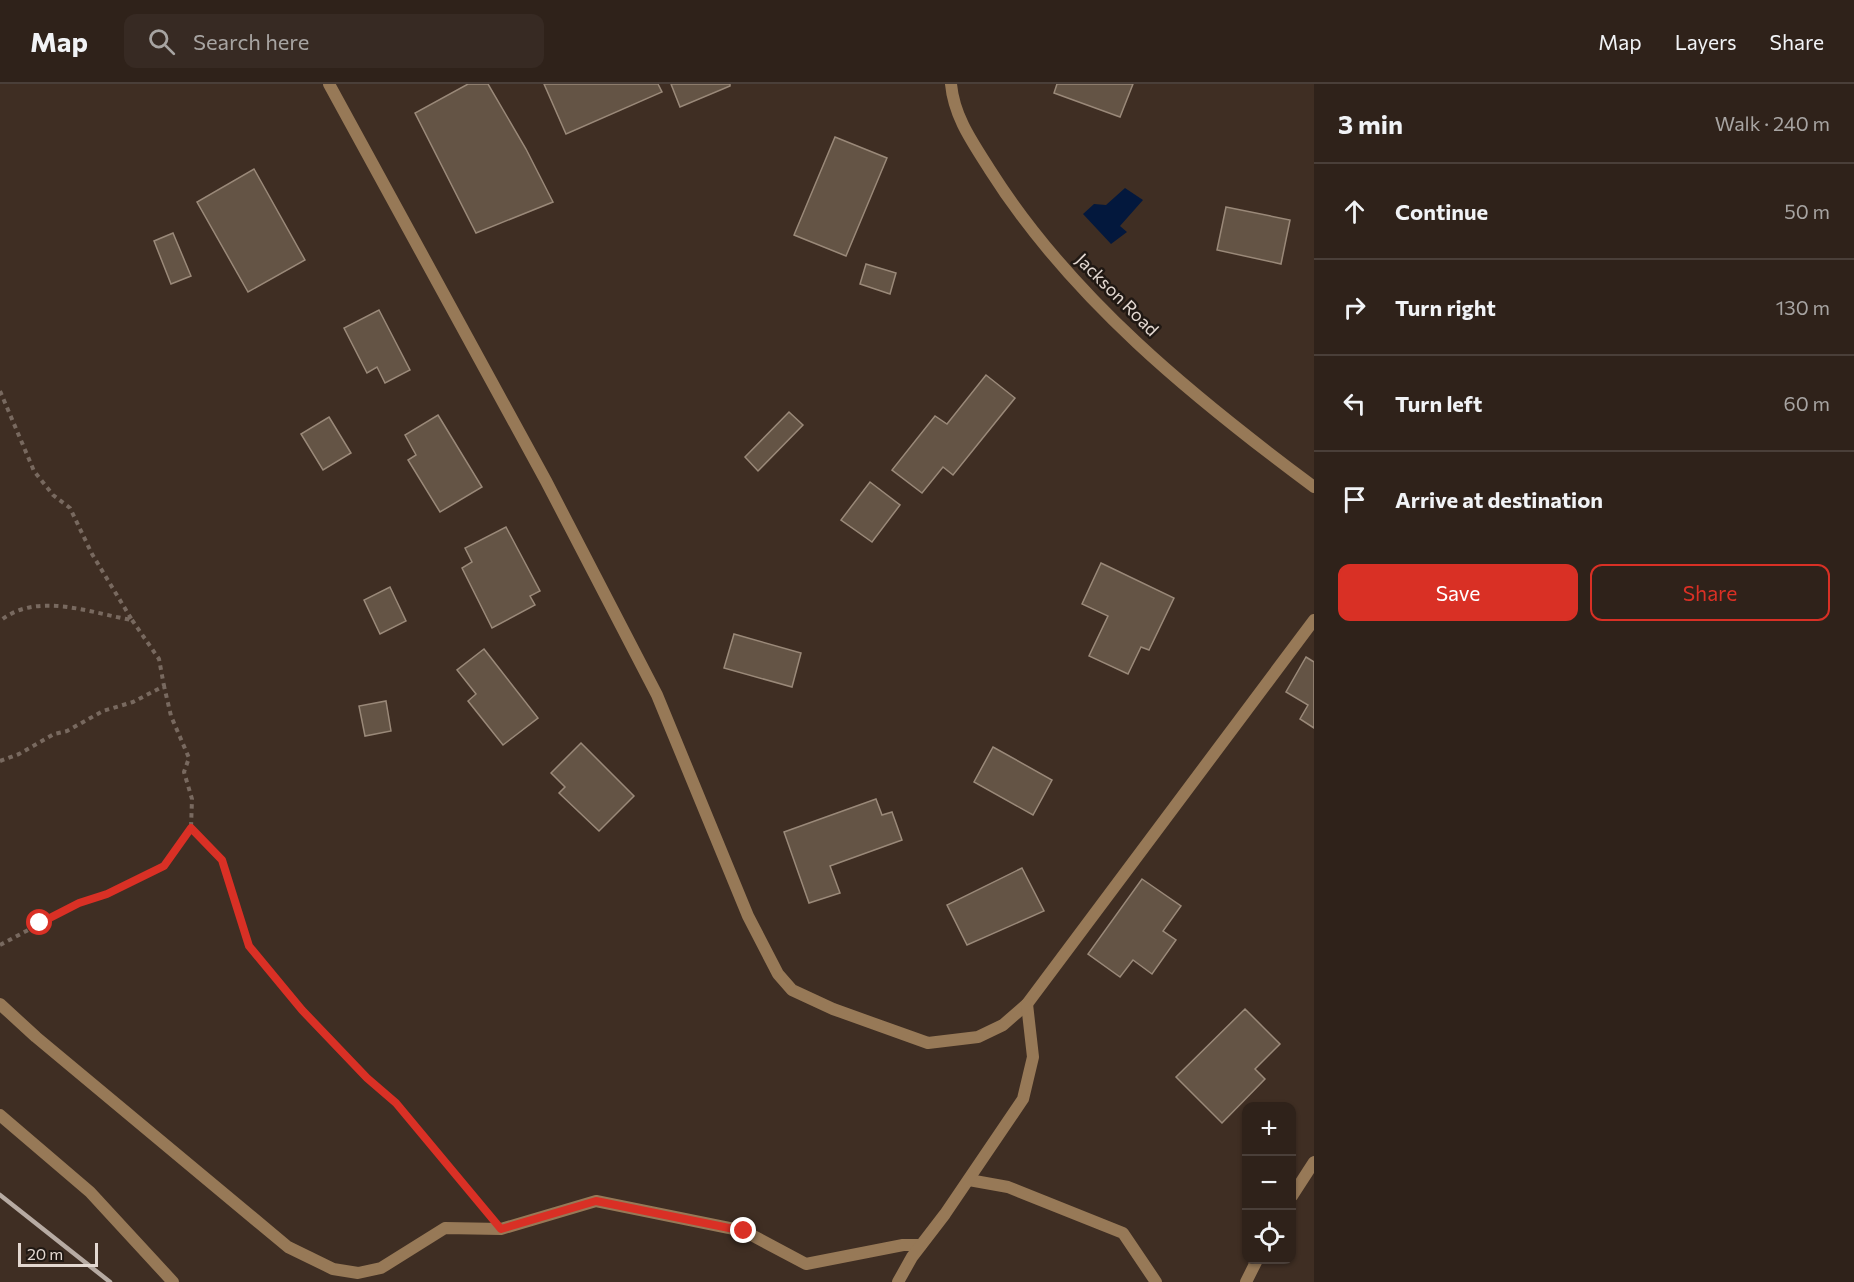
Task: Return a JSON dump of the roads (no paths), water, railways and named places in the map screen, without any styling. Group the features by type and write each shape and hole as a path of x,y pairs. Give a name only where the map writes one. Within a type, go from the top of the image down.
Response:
{"street":[{"path":"329,84 546,481 657,695 748,916 778,974 792,990 833,1009 928,1043 978,1037 1004,1025 1027,1004 1314,620"},
{"name":"Jackson Road","path":"951,84 964,130 1014,208 1088,296 1188,388 1314,487"},
{"path":"0,1004 36,1037 288,1247 333,1269 358,1274 381,1268 445,1228 501,1229 596,1201 744,1231 806,1264 903,1245 921,1245"},
{"path":"898,1282 921,1245 969,1180 1023,1099 1033,1057 1027,1004"},
{"path":"0,1115 90,1192 173,1282"},
{"path":"1296,1190 1314,1162"},
{"path":"969,1180 1008,1187 1124,1233 1156,1282"},
{"path":"1246,1282 1255,1264"}],"water":[{"path":"1125,188 1143,200 1120,226 1127,232 1111,244 1083,214 1094,204 1106,205"}],"railway":[{"path":"0,1195 110,1282"}]}
